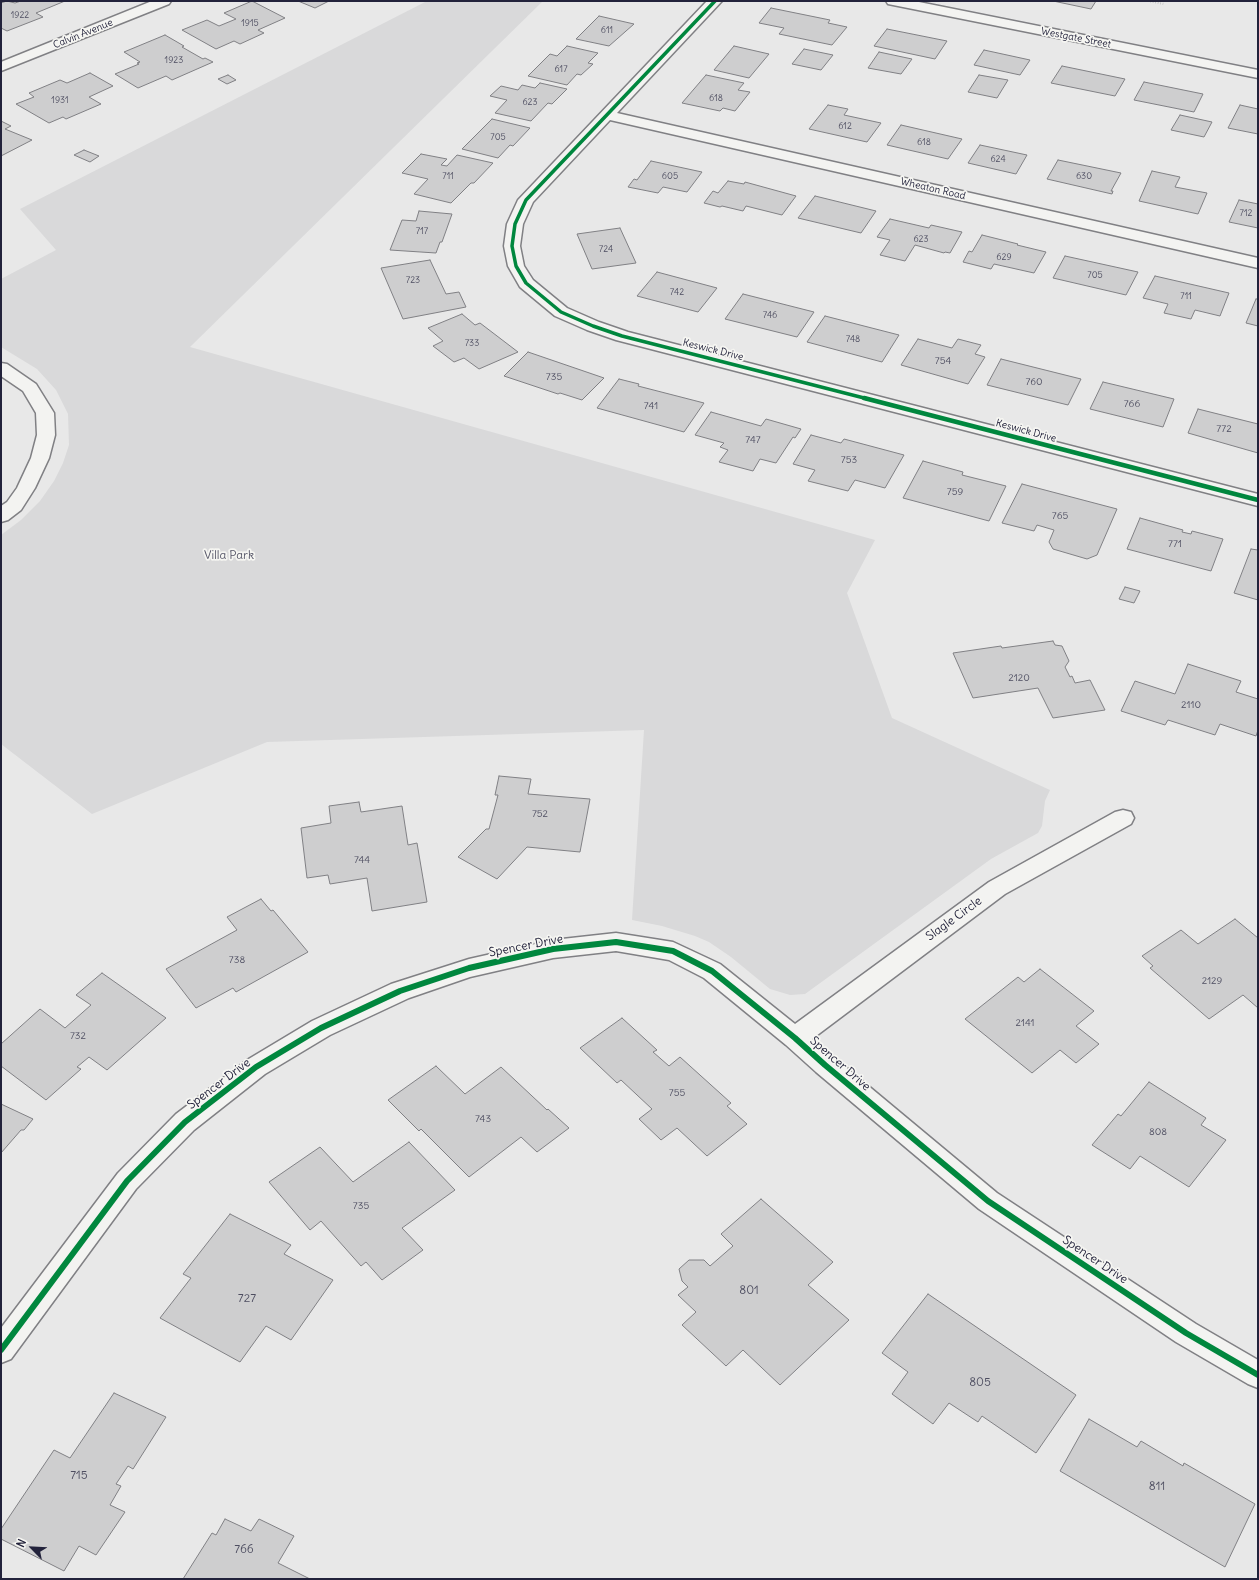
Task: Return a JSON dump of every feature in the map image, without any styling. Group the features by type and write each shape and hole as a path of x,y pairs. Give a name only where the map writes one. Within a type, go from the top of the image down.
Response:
{"street":[{"name":"Calvin Avenue","path":"1,67 164,1"},
{"name":"Keswick Drive","path":"715,1 526,200 515,224 512,246 516,266 526,283 561,312 593,326 622,336 1258,500"},
{"name":"Westgate Street","path":"893,1 1258,74"},
{"name":"Wheaton Road","path":"607,115 1258,263"},
{"path":"1,368 30,388 44,413 46,434 40,458 26,488 8,511"},
{"name":"Slagle Circle","path":"795,1038 997,888 1124,818"},
{"name":"Spencer Drive","path":"1,1350 127,1181 185,1122 256,1067 321,1028 400,991 469,968 553,949 616,942 673,951 705,968 795,1038 825,1065 988,1200 1186,1333 1258,1375"}],"path":[{"path":"1148,1 1164,4"}],"green space":[{"name":"Villa Park","path":"427,1 543,1 190,347 875,540 847,593 892,718 1050,790 1045,801 1042,826 1038,833 991,859 805,994 790,995 770,989 731,957 709,942 695,936 662,926 632,920 644,730 267,742 92,814 1,744 1,535 21,520 40,501 54,481 63,463 69,445 68,414 56,390 37,369 1,347 1,279 56,250 20,209"}],"building":[{"path":"7,1 15,3 21,1 65,1 36,13 43,17 7,31 1,28 1,3"},
{"path":"252,1 285,18 258,30 264,33 240,44 234,41 216,49 182,30 207,20 219,26 236,19 224,13"},
{"path":"298,1 329,1 315,8"},
{"path":"1053,1 1096,1 1091,9"},
{"path":"771,8 830,20 828,23 847,27 832,45 779,34 784,28 759,23"},
{"path":"599,16 634,24 609,46 576,39"},
{"path":"887,29 947,41 935,59 874,46"},
{"path":"165,35 203,59 205,58 213,62 172,80 166,76 138,88 115,74 139,64 137,63 140,62 124,52"},
{"path":"567,46 598,53 588,63 593,64 581,75 577,74 567,85 528,76 550,54 557,56"},
{"path":"734,46 769,54 749,78 714,70"},
{"path":"804,49 833,55 821,70 792,64"},
{"path":"984,50 1030,60 1020,75 974,65"},
{"path":"879,52 912,59 901,74 868,68"},
{"path":"1062,66 1125,79 1115,96 1051,83"},
{"path":"90,73 113,86 89,97 101,104 66,119 63,117 49,123 16,104 34,97 29,93 60,80 67,83"},
{"path":"228,75 236,80 227,84 218,79"},
{"path":"706,75 744,83 738,90 750,92 735,111 723,108 720,111 682,103"},
{"path":"979,75 1008,80 997,98 968,92"},
{"path":"1144,82 1203,94 1194,112 1134,100"},
{"path":"540,83 567,89 552,104 548,103 531,121 495,113 507,100 490,96 501,86 518,90 522,85 535,88"},
{"path":"828,105 848,109 844,115 881,123 867,142 809,129"},
{"path":"1240,105 1258,109 1258,134 1228,128"},
{"path":"1180,115 1212,122 1204,137 1171,130"},
{"path":"492,119 530,128 513,146 510,145 498,158 462,149"},
{"path":"1,121 11,126 5,129 32,140 1,156"},
{"path":"901,125 962,139 948,159 887,145"},
{"path":"980,145 1027,155 1016,174 968,163"},
{"path":"84,150 99,156 90,162 74,155"},
{"path":"421,154 447,159 441,165 447,166 457,155 493,163 474,183 471,183 451,203 414,194 428,179 402,173"},
{"path":"1058,160 1121,173 1111,191 1113,191 1112,194 1047,179"},
{"path":"651,161 702,172 687,192 663,187 658,193 628,187 634,179 637,180"},
{"path":"1152,171 1180,177 1175,187 1207,193 1198,214 1139,201"},
{"path":"728,181 744,184 745,182 796,196 782,215 746,206 743,211 704,203 713,191 718,193"},
{"path":"815,196 876,211 861,233 798,218"},
{"path":"1239,200 1258,204 1258,228 1229,222"},
{"path":"419,211 452,214 442,242 440,242 436,253 390,250 402,220 416,221"},
{"path":"890,219 929,228 931,225 962,232 950,253 944,253 915,245 905,261 880,255 890,240 877,237"},
{"path":"620,228 636,263 592,269 577,234"},
{"path":"982,235 1046,252 1034,273 994,264 991,269 963,262 969,251 972,252"},
{"path":"1065,256 1138,272 1126,295 1053,278"},
{"path":"430,260 446,294 459,292 466,307 403,319 381,268"},
{"path":"657,272 717,288 698,312 637,296"},
{"path":"1155,276 1229,293 1220,316 1195,310 1191,319 1164,313 1168,304 1143,298"},
{"path":"743,294 814,312 797,337 725,319"},
{"path":"1256,299 1258,299 1258,326 1246,323"},
{"path":"462,314 475,325 480,323 518,352 479,369 464,358 454,362 433,346 443,341 428,328"},
{"path":"825,316 899,335 882,362 807,342"},
{"path":"918,339 952,348 958,339 981,345 975,354 985,357 968,384 901,365"},
{"path":"528,352 604,378 582,400 560,393 558,394 504,376"},
{"path":"1001,359 1081,379 1068,405 987,385"},
{"path":"619,379 639,384 638,386 704,403 684,432 597,408"},
{"path":"1103,382 1174,399 1163,427 1090,409"},
{"path":"1198,409 1258,424 1258,453 1188,433"},
{"path":"711,412 761,426 766,419 801,429 795,438 793,437 776,463 760,459 753,471 719,462 728,450 720,447 724,443 695,435"},
{"path":"811,435 841,443 844,439 904,455 885,488 855,480 848,491 808,481 815,470 793,464"},
{"path":"923,461 963,472 962,475 1006,486 989,521 903,498"},
{"path":"1022,484 1117,509 1097,555 1087,559 1053,549 1049,542 1054,530 1037,525 1034,531 1002,523"},
{"path":"1140,518 1183,530 1182,532 1191,534 1192,531 1223,539 1211,571 1127,549"},
{"path":"1251,549 1258,550 1258,600 1234,593"},
{"path":"1125,587 1140,591 1134,603 1119,599"},
{"path":"1053,641 1055,645 1062,646 1069,661 1065,667 1070,677 1072,676 1075,683 1090,680 1105,710 1053,718 1038,688 973,698 953,653 1001,646 1002,648"},
{"path":"1188,664 1241,681 1236,692 1258,699 1258,730 1256,736 1220,724 1215,735 1168,720 1165,725 1121,711 1135,681 1175,694"},
{"path":"499,776 531,779 528,794 590,799 580,852 527,847 497,879 458,857 486,829 489,829 498,795 495,795"},
{"path":"359,802 361,812 402,806 408,845 417,843 427,902 372,911 367,878 330,884 328,875 307,878 301,828 331,823 329,806"},
{"path":"261,899 271,911 273,910 308,952 236,992 233,988 196,1008 166,969 237,930 227,917"},
{"path":"1235,919 1258,938 1258,1008 1243,995 1209,1019 1150,968 1153,966 1142,956 1181,930 1198,944"},
{"path":"1040,969 1094,1011 1076,1026 1099,1044 1076,1063 1060,1050 1032,1073 965,1019 1018,977 1024,982"},
{"path":"102,973 166,1018 107,1070 89,1057 77,1067 81,1069 46,1100 1,1066 1,1044 40,1009 65,1028 91,1005 76,995"},
{"path":"622,1018 657,1050 653,1052 669,1066 680,1057 731,1103 727,1106 747,1124 707,1156 677,1128 661,1140 639,1119 652,1109 621,1080 617,1083 580,1048"},
{"path":"436,1066 465,1094 501,1067 547,1110 548,1109 569,1128 537,1152 521,1137 469,1177 421,1129 419,1131 388,1100"},
{"path":"1149,1082 1206,1118 1201,1125 1226,1140 1189,1187 1140,1156 1130,1169 1092,1145 1118,1114 1121,1116"},
{"path":"1,1104 33,1119 1,1153"},
{"path":"409,1142 455,1190 402,1228 423,1250 382,1280 366,1262 361,1266 321,1221 310,1230 269,1182 320,1147 353,1182"},
{"path":"761,1199 833,1262 808,1285 849,1320 780,1385 743,1350 726,1366 682,1325 696,1312 678,1295 688,1287 682,1281 679,1269 689,1260 704,1260 710,1266 733,1246 721,1234"},
{"path":"230,1214 291,1245 284,1254 333,1280 291,1340 266,1326 240,1362 160,1318 191,1278 183,1274"},
{"path":"928,1294 1076,1395 1036,1453 982,1416 978,1422 949,1403 933,1424 892,1394 908,1372 882,1353"},
{"path":"114,1393 166,1417 133,1469 128,1466 116,1484 121,1486 110,1505 125,1512 96,1555 79,1546 64,1571 1,1539 1,1529 54,1450 70,1458"},
{"path":"1089,1419 1137,1447 1141,1441 1183,1466 1184,1463 1255,1504 1225,1567 1060,1471"},
{"path":"225,1519 251,1531 259,1519 294,1536 278,1563 310,1579 183,1579 212,1533 216,1535"}],"cycle path":[{"path":"715,1 526,200 515,224 512,246 516,266 526,283 561,312 593,326 622,336 1258,500"},
{"path":"1,1350 127,1181 185,1122 256,1067 321,1028 400,991 469,968 553,949 616,942 673,951 712,971 795,1038 825,1065 988,1201 1186,1333 1258,1375"}]}
